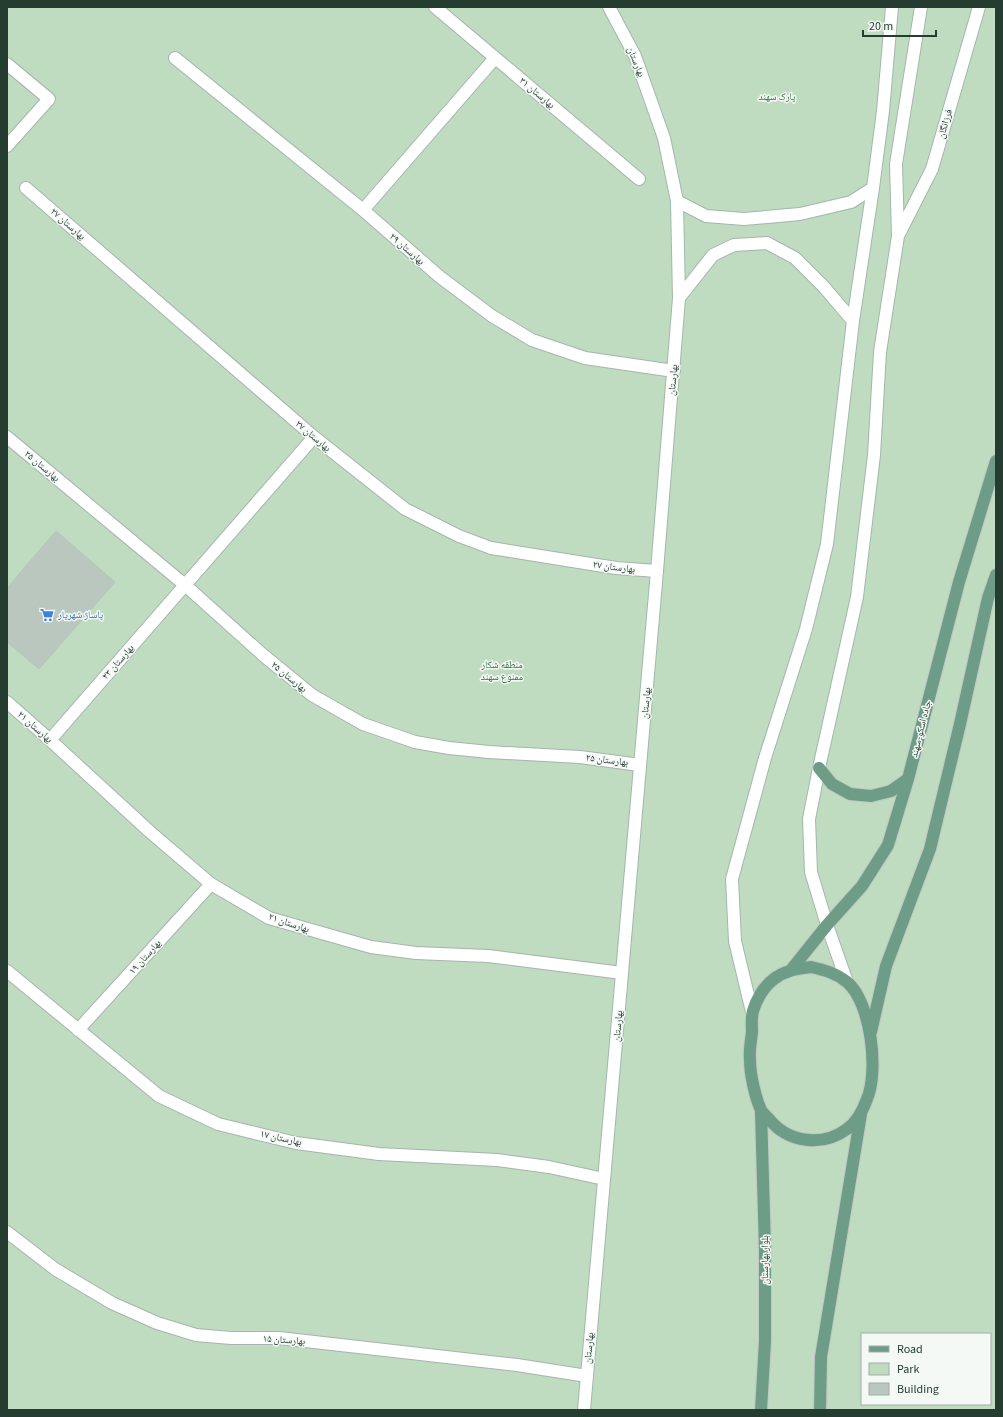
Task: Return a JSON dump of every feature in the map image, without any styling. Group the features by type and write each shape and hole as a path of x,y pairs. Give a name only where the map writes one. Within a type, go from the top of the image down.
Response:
{"main road":[{"name":"جاده اسکو-سهند","path":"791,970 827,925 862,886 888,845 908,779 959,582 996,462"},
{"path":"870,1035 886,966 930,849 988,598 996,575"},
{"path":"818,768 832,784 850,794 871,796 891,791 908,779"},
{"path":"820,1410 821,1357 861,1114 868,1097 872,1079 870,1035 866,1014 859,996 848,982 830,971 811,967 791,970 774,979 760,994 752,1012 750,1060 755,1092 761,1111 774,1126 791,1137 810,1141 830,1138 848,1129 861,1114"},
{"name":"بلوار بهارستان","path":"761,1111 765,1249 765,1341 761,1410"}],"street":[{"name":"بهارستان ۳۱","path":"435,7 639,179"},
{"name":"بهارستان","path":"584,1410 657,571 679,298 677,202 664,138 635,56 609,7"},
{"path":"752,1012 736,941 732,879 765,758 806,629 827,544 853,321 883,111 892,7"},
{"path":"848,982 827,925 811,872 809,820 818,768 857,597 874,455 880,352 898,236 896,164 921,7"},
{"name":"فرزانگان","path":"898,236 932,169 979,7"},
{"name":"بهارستان ۲۹","path":"175,58 363,210 440,277 492,316 532,340 585,358 674,372"},
{"path":"363,210 495,58"},
{"path":"7,64 49,99 7,146"},
{"name":"بهارستان ۲۷","path":"26,188 314,437 405,509 459,536 491,548 616,568 657,571"},
{"path":"677,202 706,216 744,219 800,214 836,206 851,202 873,188"},
{"path":"679,298 713,255 734,244 767,243 796,258 824,287 853,321"},
{"name":"بهارستان ۲۵","path":"7,437 185,585 262,655 312,695 363,724 415,742 449,748 489,752 580,757 640,765"},
{"name":"بهارستان ۲۳","path":"50,740 314,437"},
{"name":"بهارستان ۲۱","path":"7,702 149,831 211,884 270,918 371,947 416,953 488,956 622,973"},
{"name":"بهارستان ۱۹","path":"78,1030 211,884"},
{"name":"بهارستان ۱۷","path":"7,971 159,1096 218,1124 296,1143 379,1154 497,1160 549,1167 604,1179"},
{"name":"بهارستان ۱۵","path":"7,1232 55,1269 112,1303 157,1323 196,1335 231,1338 279,1338 517,1365 587,1376"}],"green space":[{"name":"منطقه شکار ممنوع سهند","path":"7,7 996,7 996,1410 7,1410"}],"building":[{"name":"پاساژ شهریار","path":"56,531 115,582 39,669 7,642 7,588"}],"place":[{"name":"پاساژ شهریار","path":"47,615"}],"park label":[{"name":"پارک سهند","path":"777,97"}]}
